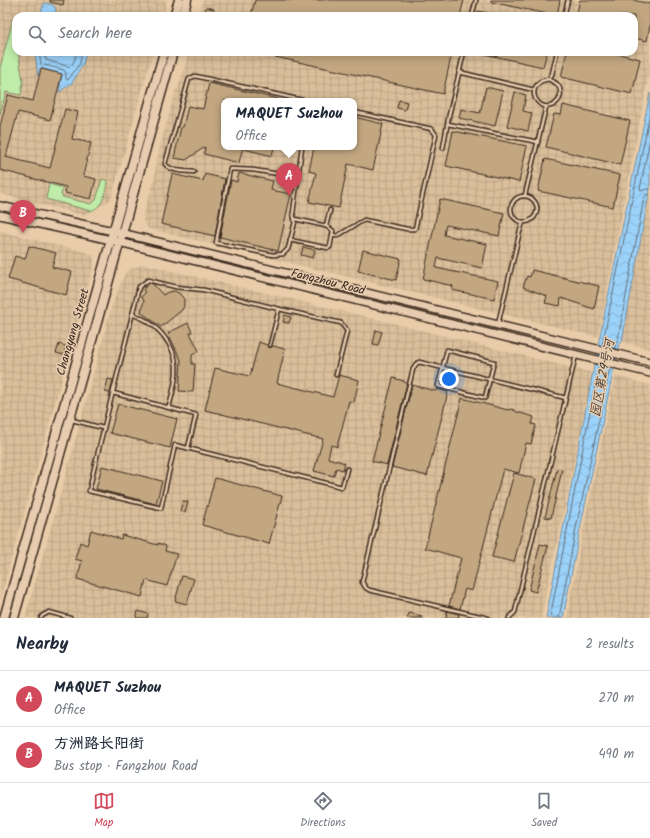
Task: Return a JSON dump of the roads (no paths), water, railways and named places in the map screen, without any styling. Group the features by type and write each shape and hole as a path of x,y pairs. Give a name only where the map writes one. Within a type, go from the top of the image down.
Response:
{"main road":[{"path":"175,12 179,0"},
{"path":"184,12 187,0"},
{"name":"Changyang Street","path":"4,618 163,56"},
{"name":"Changyang Street","path":"14,618 172,56"},
{"name":"Fangzhou Road","path":"0,206 122,233 650,362"},
{"name":"Fangzhou Road","path":"0,215 120,242 650,373"}],"lane":[{"path":"473,12 476,0"},
{"path":"565,12 568,0"},
{"path":"443,148 463,56"},
{"path":"549,80 556,56"},
{"path":"459,72 534,90"},
{"path":"194,172 177,170 168,167 165,164 189,79 195,76 293,98"},
{"path":"549,80 557,83 561,90 560,99 555,105 546,107 538,104 534,96 534,90 540,81 549,80"},
{"path":"526,195 546,107"},
{"path":"333,235 337,236 364,220 407,229 415,229 436,135 432,129 357,113"},
{"path":"448,124 538,142"},
{"path":"298,177 253,170 230,169 216,242 273,255 283,254 288,249 295,222 293,213 298,177 302,150"},
{"path":"526,195 533,198 538,206 537,214 531,220 523,222 515,219 511,212 511,203 517,197 526,195"},
{"path":"326,226 330,210"},
{"path":"290,240 328,248 330,247 333,235 333,231 326,226 294,219"},
{"path":"498,324 523,222"},
{"path":"336,375 347,331 341,323 204,290 176,287 148,280 138,287 89,491 161,508 175,445 342,487 347,469"},
{"path":"270,345 279,309"},
{"path":"132,314 146,320 159,330 169,343 174,356 176,372 174,390 169,407"},
{"path":"447,350 494,362 485,398 438,386 443,368 447,350"},
{"path":"509,618 515,612 576,354"},
{"path":"488,618 369,590 362,582 413,369 419,362 566,398"},
{"path":"113,393 196,415 188,448"},
{"path":"70,419 103,428"},
{"path":"41,618 49,612 70,618"}],"water":[{"path":"45,3 50,4 55,7 55,12 41,12"},
{"path":"36,56 85,56 83,64 72,83 59,92 62,74 40,68 38,76"},
{"name":"园区第29号河","path":"650,93 650,188 622,342 619,344 563,618 546,618 599,340"}],"place":[{"name":"MAQUET Suzhou","path":"289,196"},
{"name":"方洲路长阳街","path":"23,233"}]}
